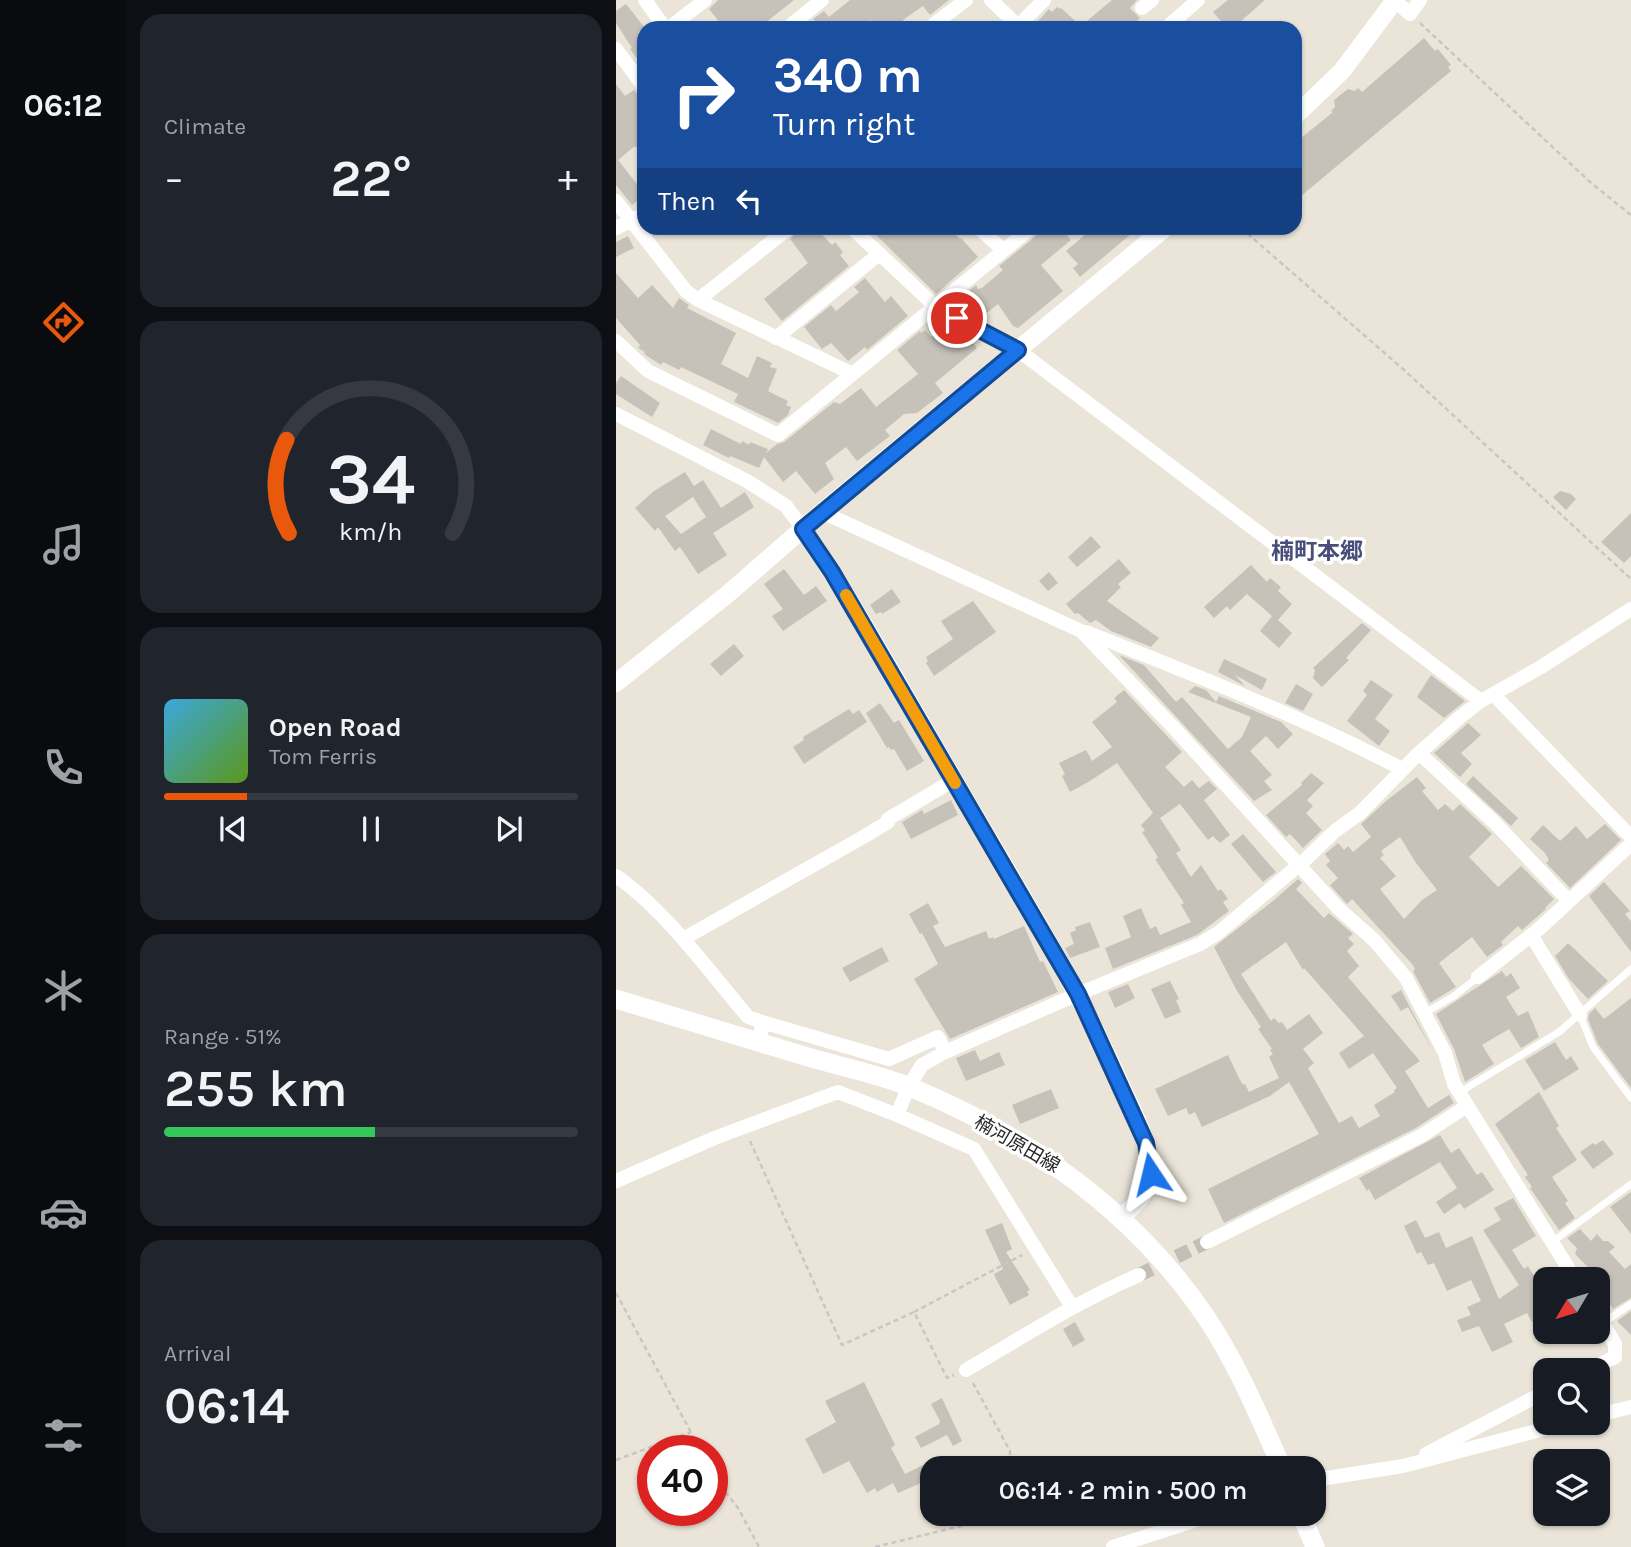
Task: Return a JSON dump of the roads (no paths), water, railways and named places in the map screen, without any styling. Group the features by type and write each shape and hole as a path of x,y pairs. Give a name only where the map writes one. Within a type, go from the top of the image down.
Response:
{"main road":[{"name":"楠河原田線","path":"616,999 909,1086 1038,1152 1120,1219 1152,1251 1205,1315 1242,1377 1277,1456"},
{"path":"1306,1526 1315,1547"}],"street":[{"path":"645,0 662,21"},
{"path":"676,21 705,0"},
{"path":"796,21 822,0"},
{"path":"938,21 966,0"},
{"path":"991,0 1013,21"},
{"path":"1025,21 1044,0"},
{"path":"1175,21 1199,0"},
{"path":"1302,109 1342,71 1395,0 1410,14 1420,0"},
{"path":"616,49 637,78"},
{"path":"616,201 637,216"},
{"path":"616,228 637,218"},
{"path":"650,235 686,291 698,300 853,374"},
{"path":"698,300 780,235"},
{"path":"859,235 936,307 1018,350 1487,697 1631,837"},
{"path":"987,235 1003,250"},
{"path":"616,341 648,371 778,435 1022,235"},
{"path":"616,683 729,593 822,512 1157,235"},
{"path":"776,338 879,254"},
{"path":"616,414 747,481 786,506 832,572 1078,994 1146,1143 1151,1174 1138,1201 1120,1219"},
{"path":"822,512 1081,631 1331,732 1402,769"},
{"path":"897,1115 909,1086 922,1065 945,1052 1078,994 1200,944 1218,933 1335,831 1360,813 1419,752 1487,697 1631,609"},
{"path":"1081,631 1338,908 1375,941 1406,978 1445,1053 1463,1099 1568,1267"},
{"path":"1419,752 1495,823 1568,900"},
{"path":"683,939 865,836 888,822 888,819 954,780"},
{"path":"1478,977 1531,936 1631,844"},
{"path":"616,876 640,892 748,1017 889,1059 938,1038 945,1052"},
{"path":"1531,936 1580,1015"},
{"path":"760,1042 762,1022"},
{"path":"616,1181 717,1137 838,1093 897,1115 974,1149 1072,1307"},
{"path":"1206,1242 1409,1142 1463,1099"},
{"path":"966,1370 1072,1307 1139,1275"},
{"path":"1610,1337 1615,1345 1615,1357 1610,1360"},
{"path":"1403,1466 1533,1398"},
{"path":"1610,1412 1631,1406"},
{"path":"1326,1478 1403,1466 1533,1432"},
{"path":"1113,1547 1178,1526"}],"lane":[{"path":"1463,1099 1559,1032 1631,969"},
{"path":"1425,1013 1454,996 1478,977"},
{"path":"1580,1015 1593,1047 1631,1097"},
{"path":"1552,1242 1631,1184"},
{"path":"1610,1315 1631,1304"}],"tunnel":[{"path":"1139,1275 1207,1242"}],"district":[{"name":"楠町本郷","path":"1317,551"}]}
